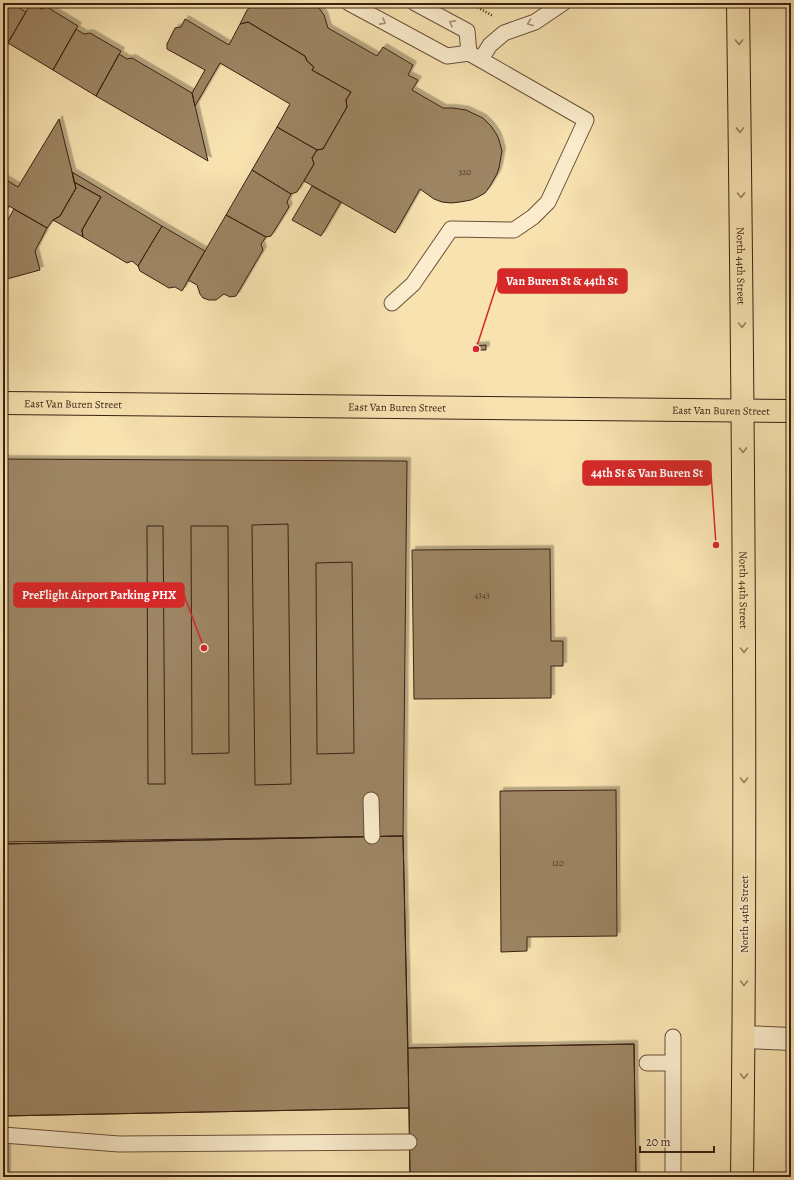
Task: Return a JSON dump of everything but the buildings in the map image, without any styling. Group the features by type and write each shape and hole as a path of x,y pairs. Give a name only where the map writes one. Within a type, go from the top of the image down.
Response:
{"main road":[{"name":"North 44th Street","path":"738,3 744,538 744,1037 742,1177"},
{"name":"East Van Buren Street","path":"3,403 791,411"}],"street":[{"path":"744,1037 791,1039"}],"lane":[{"path":"349,3 447,56 475,56 586,120 548,202 533,217 514,230 451,229 413,284 392,303"},
{"path":"415,3 467,31 475,56"},
{"path":"475,56 504,33 535,22 563,3"},
{"path":"371,800 372,836"},
{"path":"673,1037 673,1177"},
{"path":"647,1063 673,1063"},
{"path":"3,1135 119,1144 409,1142"}],"path":[{"path":"470,3 493,16"}],"place":[{"name":"Van Buren St & 44th St","path":"476,349"},
{"name":"44th St & Van Buren St","path":"716,545"},
{"name":"PreFlight Airport Parking PHX","path":"204,648"}]}
